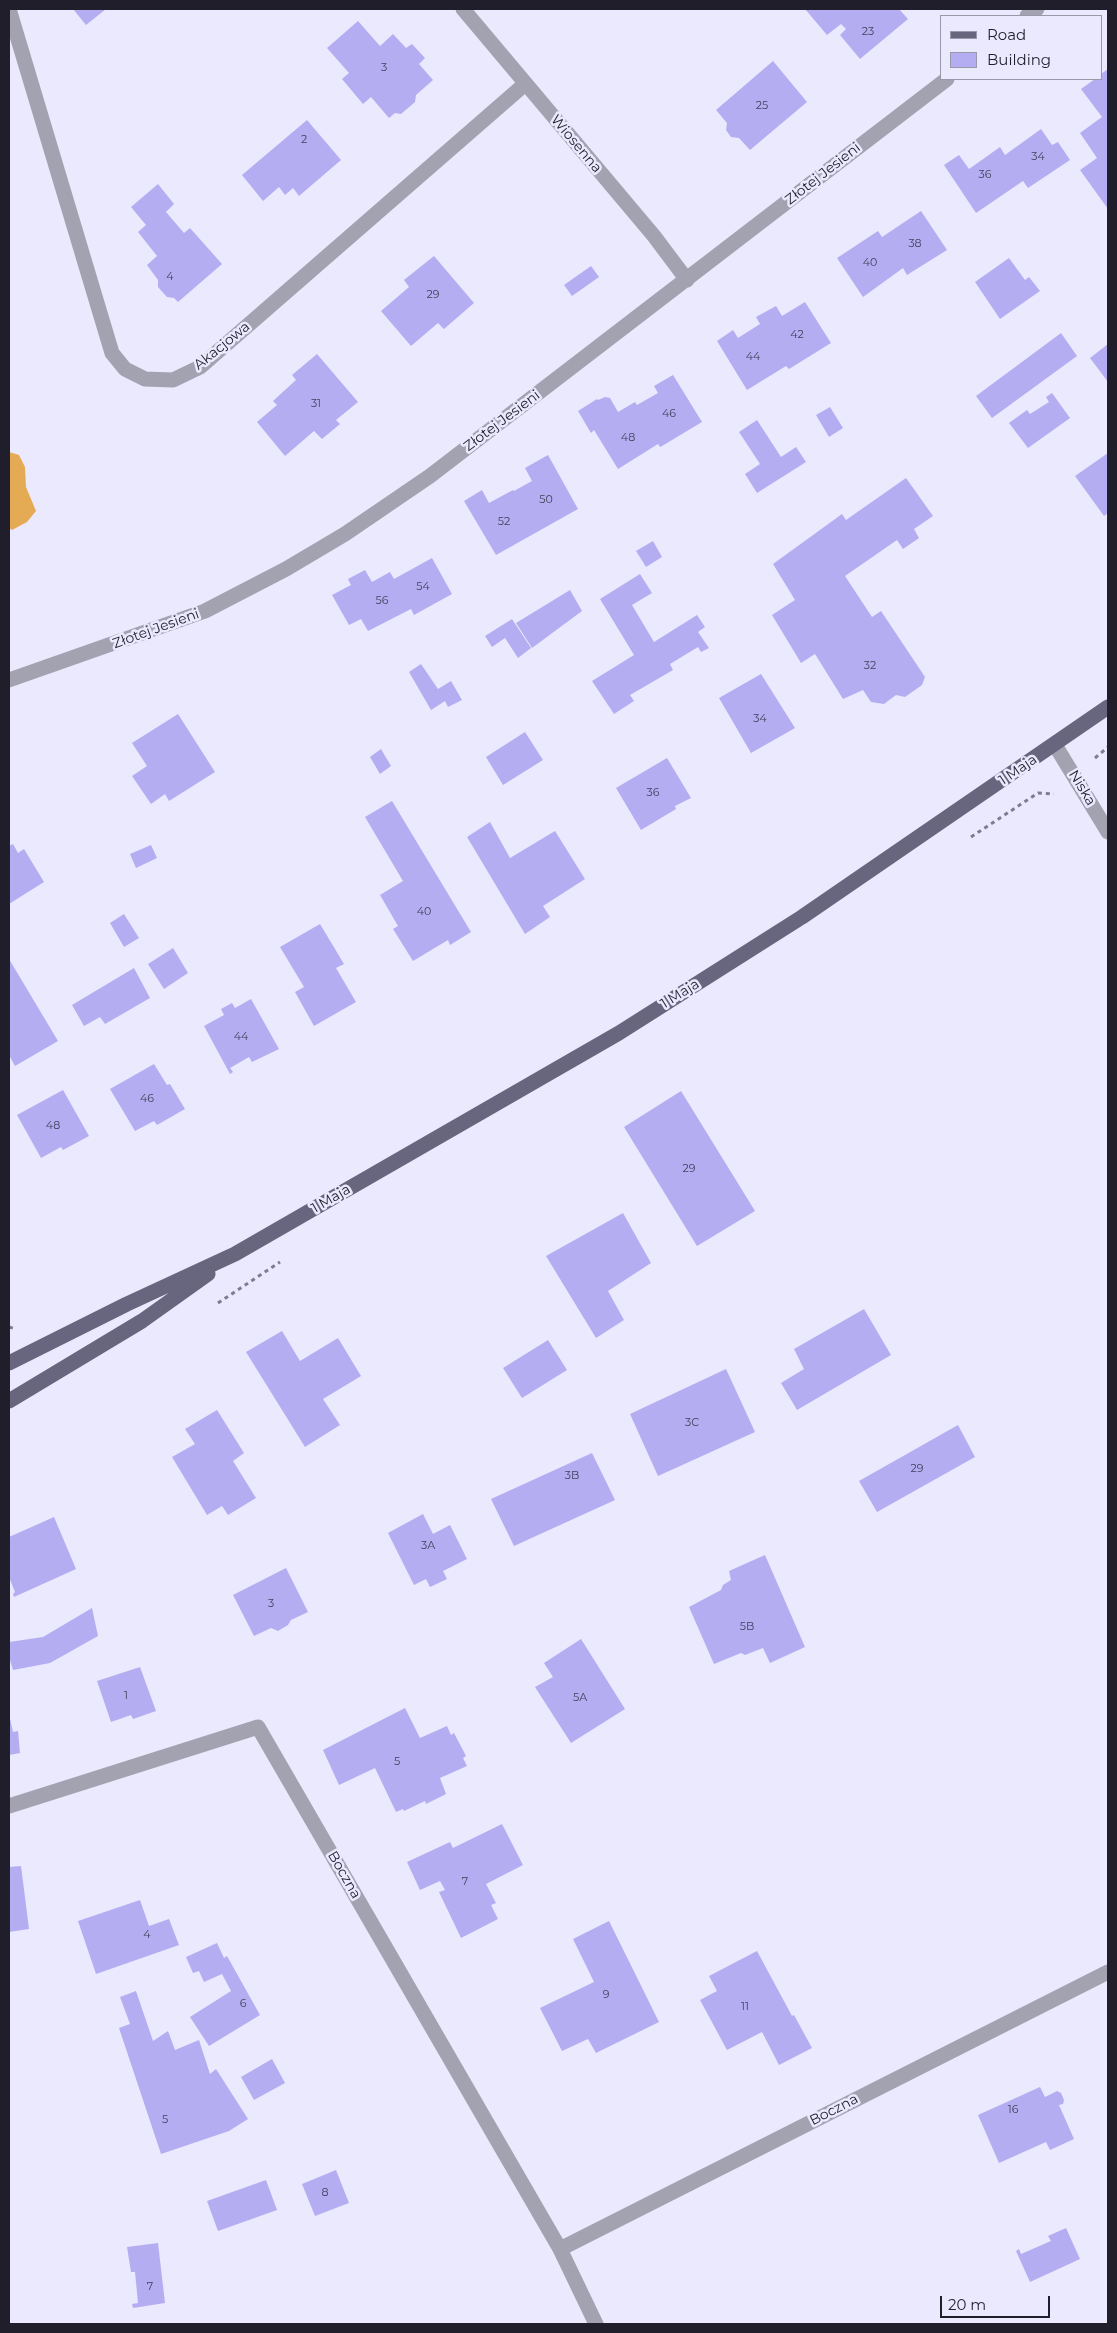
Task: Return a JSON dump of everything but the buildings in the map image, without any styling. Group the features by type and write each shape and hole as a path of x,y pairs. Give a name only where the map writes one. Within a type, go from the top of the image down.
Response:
{"main road":[{"name":"1 Maja","path":"9,1363 127,1304 235,1254 619,1033 802,917 1108,707"},
{"name":"1 Maja","path":"9,1401 142,1322 235,1254"}],"street":[{"name":"Akacjowa","path":"9,9 112,353 125,369 145,380 173,380 200,366 525,84"},
{"name":"Wiosenna","path":"463,9 654,236 687,280"},
{"name":"Złotej Jesieni","path":"9,680 205,611 286,569 345,534 430,476 946,80"},
{"name":"Niska","path":"1055,745 1108,832"},
{"name":"Boczna","path":"9,1806 258,1727 560,2248 596,2324"},
{"name":"Boczna","path":"560,2248 1108,1972"}],"path":[{"path":"9,1327 21,1330"}],"shaded area":[{"path":"9,452 19,455 25,467 26,487 36,511 27,522 12,530 9,528"}]}
